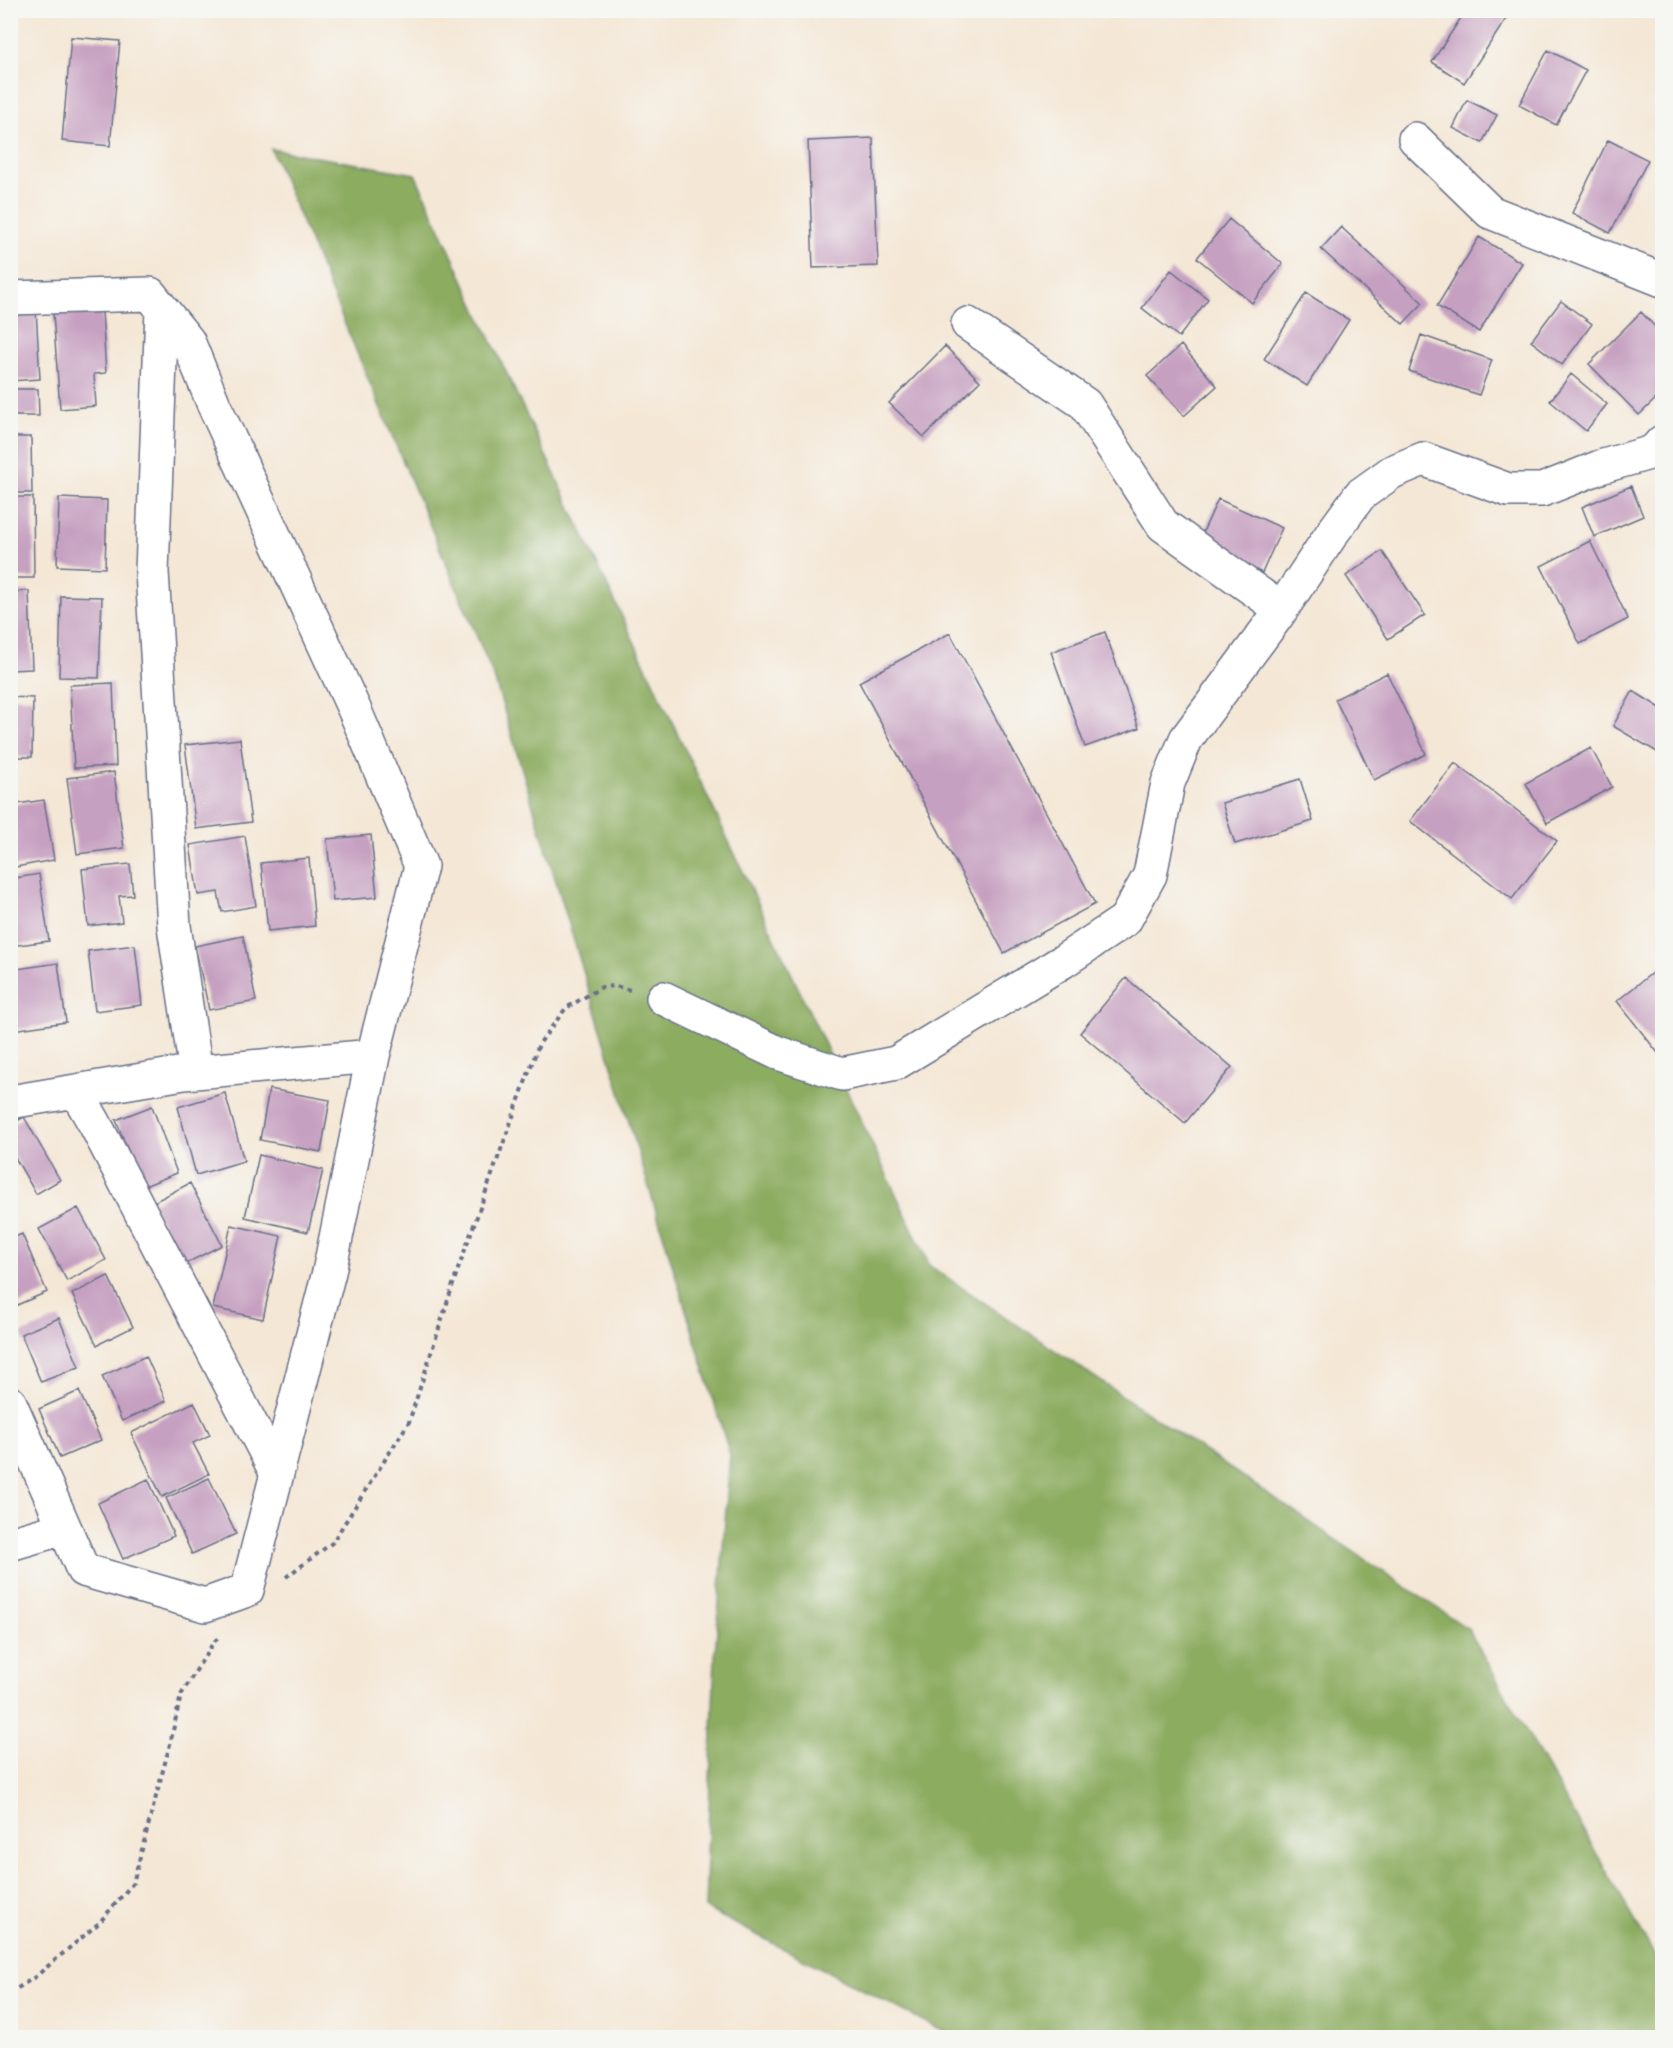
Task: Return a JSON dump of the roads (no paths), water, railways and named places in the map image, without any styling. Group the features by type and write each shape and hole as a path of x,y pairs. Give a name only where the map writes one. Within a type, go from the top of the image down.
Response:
{"street":[{"path":"1415,139 1490,212 1662,280"},
{"path":"10,298 150,294 188,341 214,405 355,711 421,866 373,1056 329,1272 246,1590 205,1605 83,1570 10,1403"},
{"path":"162,309 152,572 174,926 196,1072"},
{"path":"968,324 1085,404 1162,525 1281,609"},
{"path":"663,998 778,1053 842,1074 896,1063 1062,962 1125,920 1150,875 1168,783 1186,739 1281,609 1360,495 1392,472 1422,459 1508,490 1542,490 1600,467 1659,452"},
{"path":"10,1102 196,1072 373,1056"},
{"path":"76,1091 277,1474"},
{"path":"10,1544 64,1528"}]}
